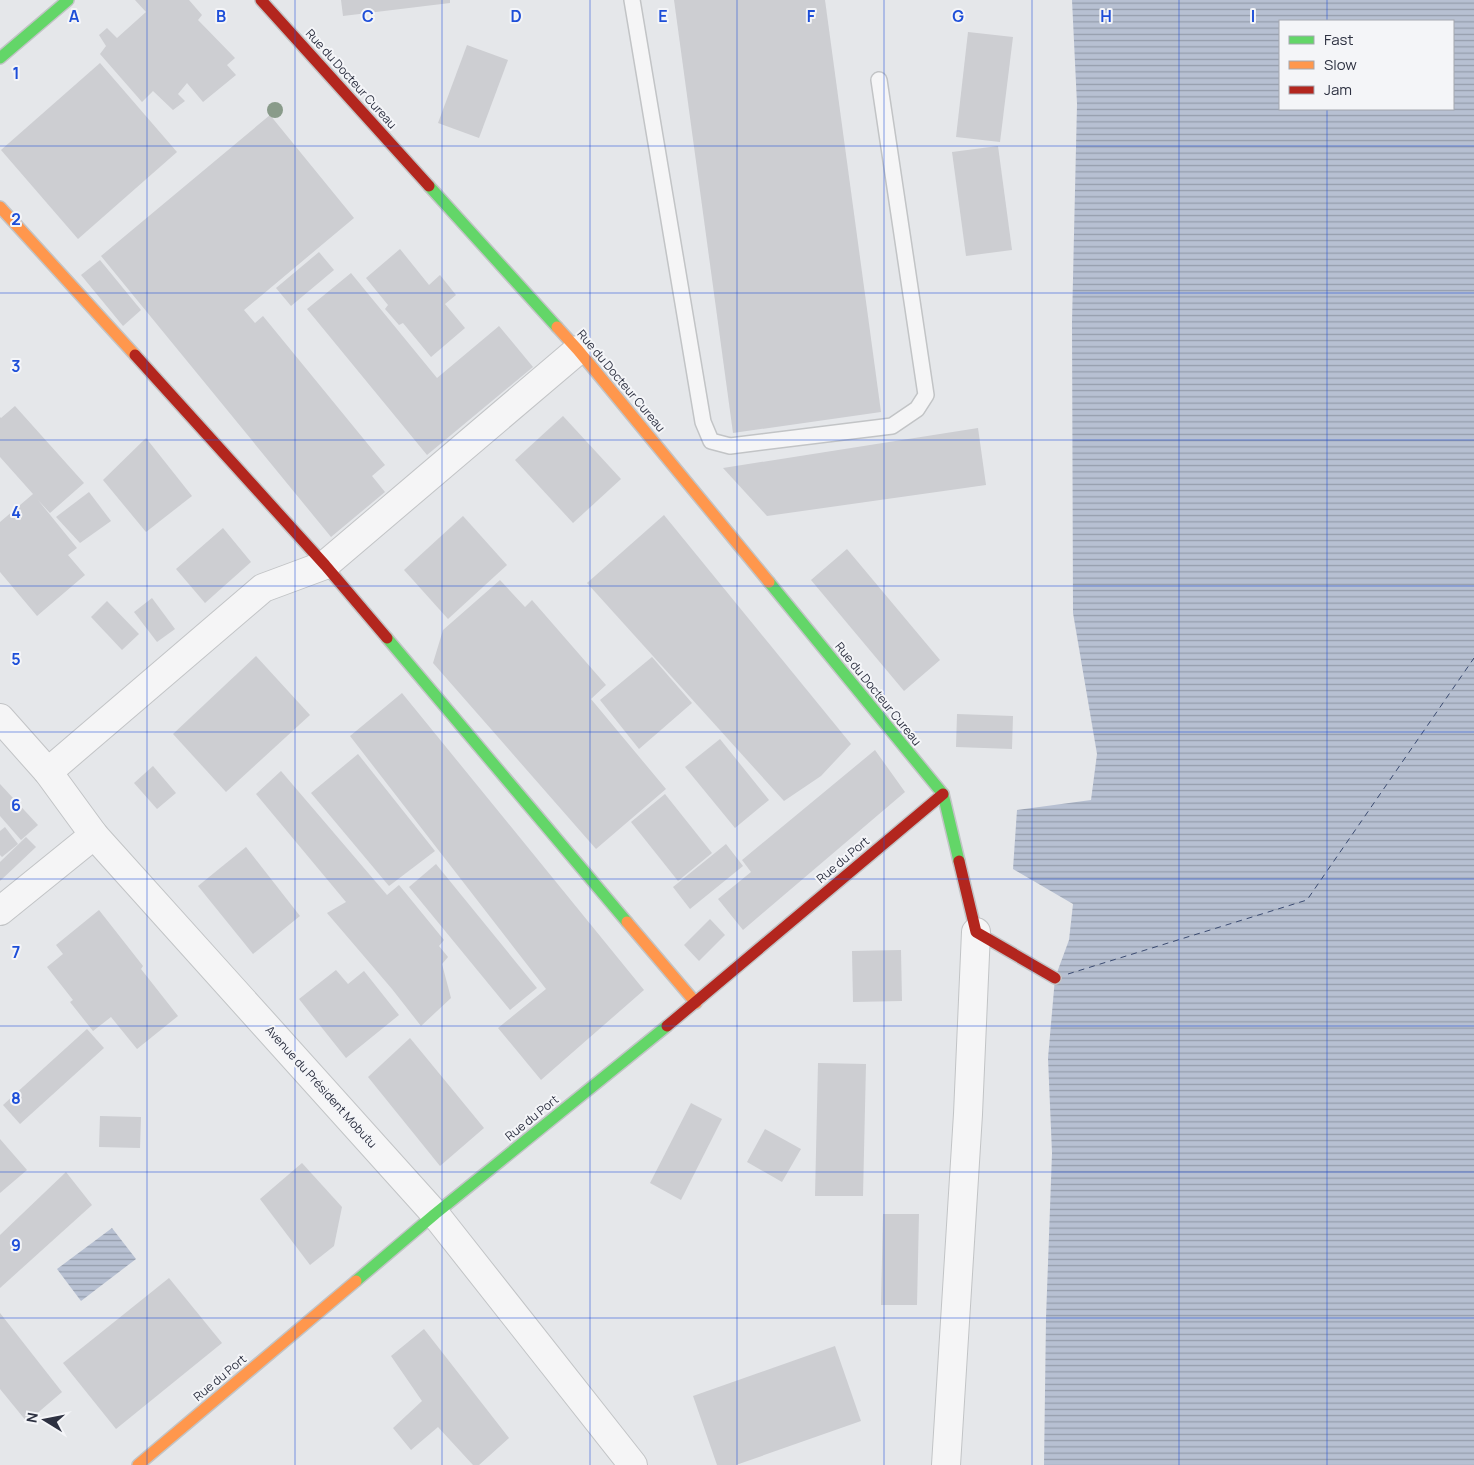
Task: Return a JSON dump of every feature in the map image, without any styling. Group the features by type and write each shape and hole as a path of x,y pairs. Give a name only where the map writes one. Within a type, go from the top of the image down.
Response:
{"street":[{"path":"0,58 68,0"},
{"name":"Rue du Docteur Cureau","path":"261,0 578,350 943,794"},
{"path":"0,207 325,565 696,1003"},
{"path":"48,772 263,588 325,565 578,350"},
{"name":"Avenue du Président Mobutu","path":"0,718 48,772 94,835 435,1214 633,1465"},
{"path":"943,794 976,932 968,1114 946,1465"},
{"name":"Rue du Port","path":"138,1465 435,1214 696,1003 943,794"},
{"path":"0,911 94,835"},
{"path":"976,932 1055,978"}],"lane":[{"path":"632,0 703,422 711,441 730,446 892,426 917,409 926,395 879,80"}],"water":[{"path":"1072,0 1474,0 1474,1465 1044,1465 1046,1318 1052,1153 1048,1058 1055,978 1069,940 1073,904 1013,869 1017,810 1091,800 1097,754 1073,613 1072,322 1077,104"},
{"path":"112,1228 136,1259 81,1301 57,1269"}],"building":[{"path":"135,0 189,0 202,15 198,20 235,58 227,65 236,75 203,102 187,83 178,94 185,101 173,110 153,91 142,102 100,54 106,46 99,35 107,28 117,38 146,12"},
{"path":"341,0 450,0 450,3 343,16"},
{"path":"674,0 825,0 881,412 733,433"},
{"path":"968,32 1013,37 1000,142 956,137"},
{"path":"467,45 508,60 479,138 438,123"},
{"path":"100,63 177,152 78,239 1,150"},
{"path":"270,115 354,218 244,310 255,323 263,316 385,465 372,476 385,492 331,537 101,256"},
{"path":"998,146 1012,250 966,256 952,152"},
{"path":"400,249 429,285 440,275 456,295 445,304 465,328 431,357 403,323 399,325 385,309 388,305 366,278"},
{"path":"319,252 334,270 291,306 276,288"},
{"path":"100,260 141,310 123,326 81,275"},
{"path":"351,273 437,378 499,326 533,367 427,455 307,309"},
{"path":"15,406 84,483 50,513 38,500 77,548 68,555 85,575 37,616 0,572 0,522 33,494 0,457 0,417"},
{"path":"563,416 621,479 573,523 515,460"},
{"path":"978,428 986,485 767,516 723,468"},
{"path":"146,438 192,496 146,532 103,480"},
{"path":"89,492 111,521 80,543 56,517"},
{"path":"664,515 851,744 821,776 784,801 587,583"},
{"path":"463,516 507,565 448,619 404,570"},
{"path":"223,528 251,562 205,603 176,569"},
{"path":"847,549 940,660 904,691 811,580"},
{"path":"500,580 525,607 532,600 606,685 591,699 666,789 596,849 433,663 443,630"},
{"path":"152,598 175,629 157,642 134,612"},
{"path":"107,601 139,634 122,650 91,617"},
{"path":"256,656 310,715 226,792 173,734"},
{"path":"652,657 692,703 639,749 600,700"},
{"path":"402,693 644,990 541,1080 498,1028 546,989 350,736"},
{"path":"957,714 1013,716 1012,749 956,747"},
{"path":"720,739 769,800 735,828 685,767"},
{"path":"875,750 905,792 743,930 718,899 751,872 742,860"},
{"path":"358,754 435,851 389,886 311,793"},
{"path":"153,766 176,793 157,809 134,783"},
{"path":"281,771 387,895 399,885 444,940 439,946 448,957 442,964 451,998 421,1026 327,913 346,902 256,794"},
{"path":"0,784 38,825 21,840 0,816"},
{"path":"665,794 712,853 678,881 631,822"},
{"path":"5,827 18,844 2,857 0,855 0,831"},
{"path":"26,837 36,847 0,881 0,862"},
{"path":"726,844 743,866 690,909 673,887"},
{"path":"246,847 300,916 253,954 198,886"},
{"path":"436,864 537,988 510,1010 409,887"},
{"path":"99,910 143,966 141,969 178,1016 137,1049 111,1017 93,1031 70,1002 73,1000 47,967 63,954 56,945"},
{"path":"710,919 725,935 699,961 684,945"},
{"path":"901,950 902,1001 853,1002 852,951"},
{"path":"336,970 348,984 364,971 399,1015 346,1058 299,999"},
{"path":"87,1029 104,1048 20,1124 3,1105"},
{"path":"410,1038 484,1128 440,1166 368,1077"},
{"path":"818,1063 866,1064 863,1196 815,1196"},
{"path":"691,1103 722,1119 681,1200 650,1183"},
{"path":"100,1116 141,1117 140,1148 99,1147"},
{"path":"765,1129 801,1149 782,1182 747,1162"},
{"path":"0,1139 27,1170 0,1193"},
{"path":"302,1163 342,1207 334,1246 310,1265 260,1199"},
{"path":"66,1172 92,1205 0,1288 0,1235"},
{"path":"883,1214 919,1214 917,1305 881,1305"},
{"path":"169,1278 222,1343 116,1429 63,1363"},
{"path":"0,1313 62,1392 27,1422 0,1389"},
{"path":"424,1329 509,1438 479,1465 473,1465 438,1427 411,1450 393,1428 422,1401 391,1356"},
{"path":"835,1346 861,1421 736,1465 717,1465 693,1396"}],"ferry route":[{"path":"1068,974 1307,900 1474,658"}],"traffic: fast":[{"path":"0,58 68,0"},
{"path":"429,186 557,327"},
{"path":"769,582 943,794 959,861"},
{"path":"387,638 627,922"},
{"path":"356,1281 435,1214 667,1026"}],"traffic: slow":[{"path":"0,207 135,355"},
{"path":"557,327 769,582"},
{"path":"627,922 696,1003"},
{"path":"138,1465 356,1281"}],"traffic: jam":[{"path":"261,0 429,186"},
{"path":"135,355 325,565 387,638"},
{"path":"667,1026 943,794"},
{"path":"959,861 976,932 1055,978"}]}
